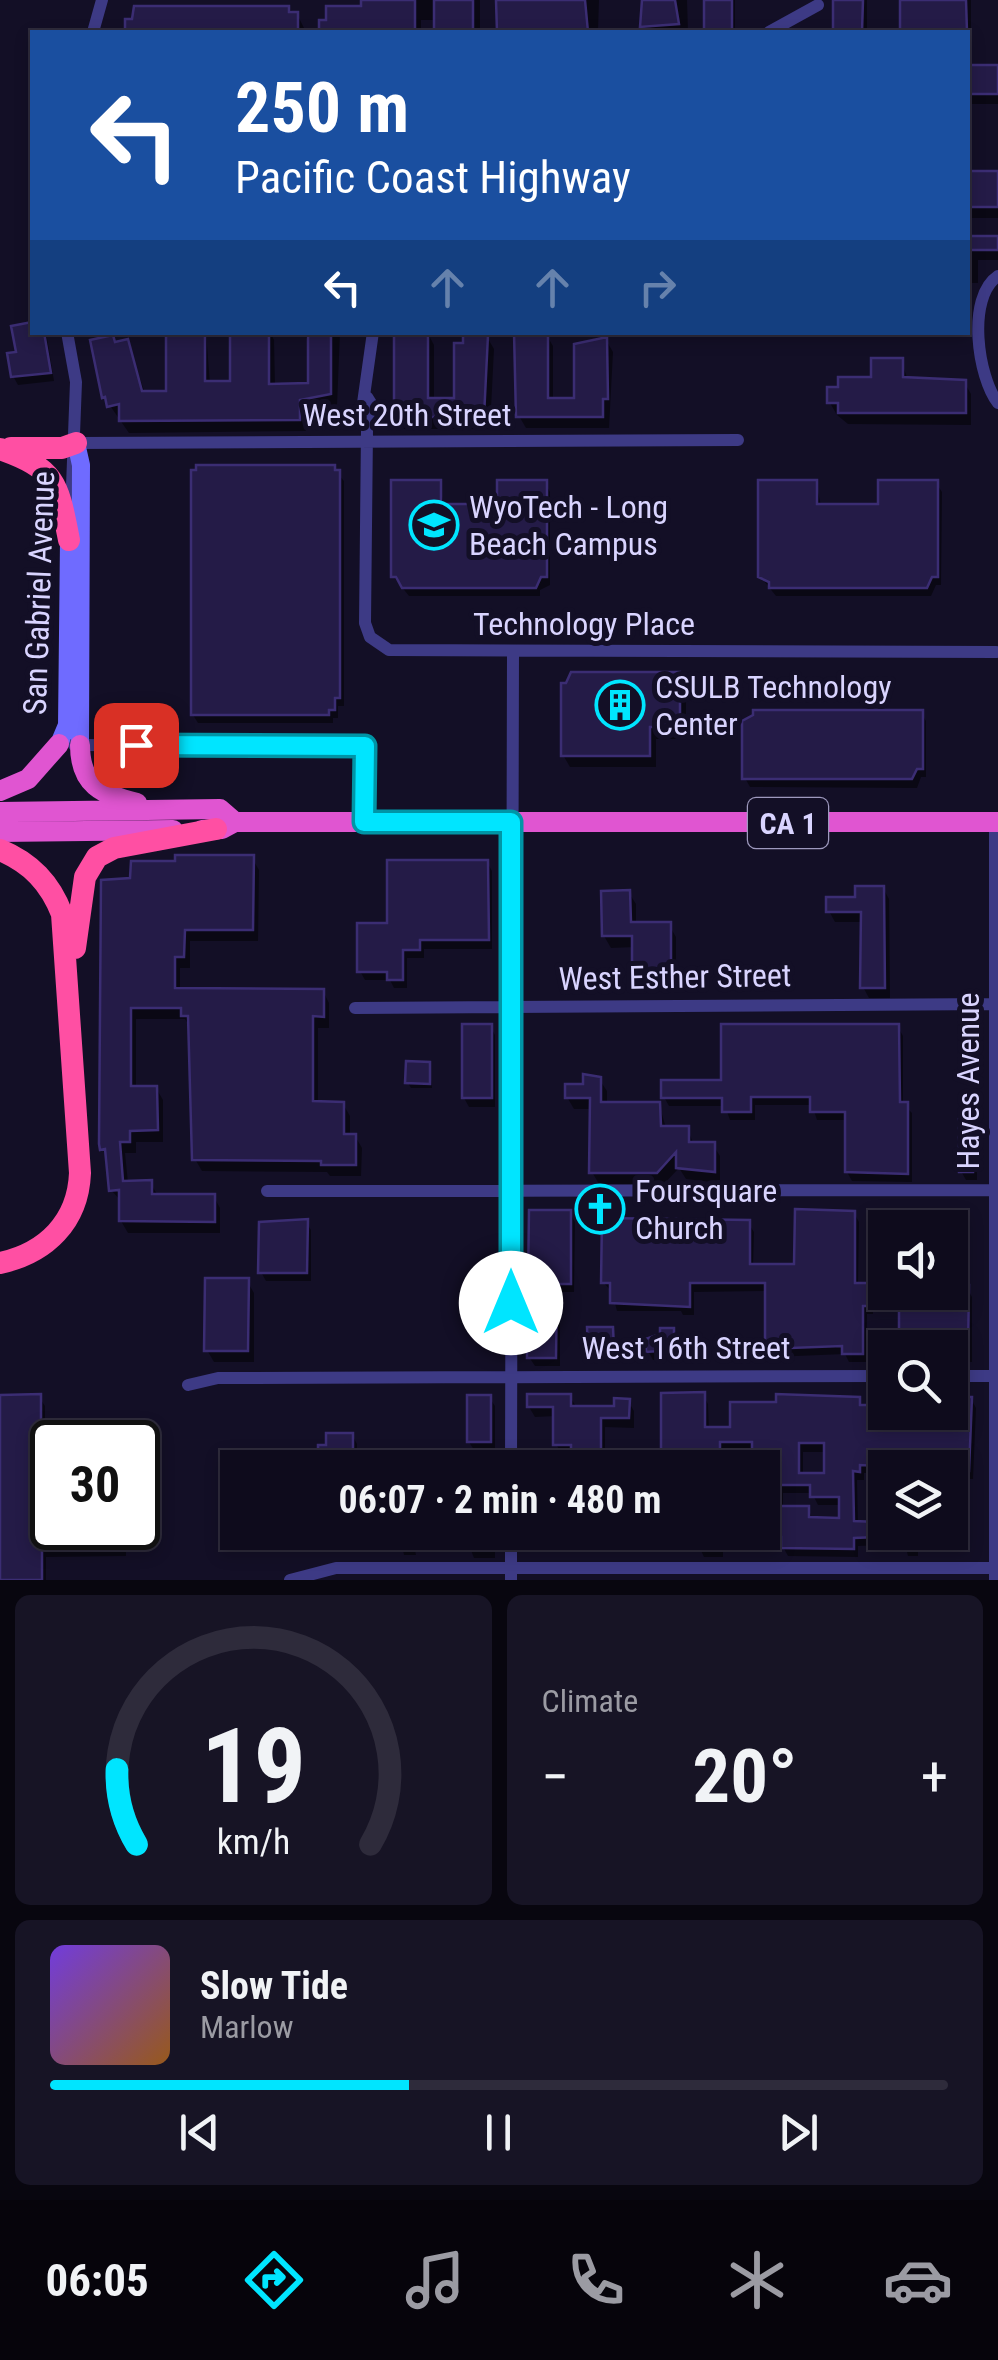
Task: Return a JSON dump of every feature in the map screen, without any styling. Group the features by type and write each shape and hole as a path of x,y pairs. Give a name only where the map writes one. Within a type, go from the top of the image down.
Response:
{"highway":[{"path":"0,436 76,442"},
{"path":"0,448 62,448 76,442"},
{"path":"0,448 32,461 53,480 62,498 68,540"},
{"path":"0,792 28,779 69,745 95,788 168,810"},
{"name":"CA 1","path":"0,812 220,810 225,826"},
{"name":"CA 1","path":"0,832 364,822 996,822"},
{"path":"68,991 81,892 93,861 114,848 225,826"},
{"path":"0,850 30,866 57,902 66,944 78,1193 72,1212 51,1240 29,1254 0,1263"}],"main road":[{"name":"San Gabriel Avenue","path":"69,745 81,465 76,442"},
{"name":"San Gabriel Avenue","path":"68,540 69,745"}],"street":[{"path":"94,30 102,0"},
{"path":"773,30 818,5"},
{"path":"998,276 982,295 979,324 982,377 998,403"},
{"name":"San Gabriel Avenue","path":"68,335 76,382 76,442 68,540"},
{"path":"367,437 362,421 373,335"},
{"name":"West 20th Street","path":"76,442 367,437 738,440"},
{"name":"Technology Place","path":"367,437 365,623 370,637 389,650 996,652"},
{"path":"511,1450 509,1006 513,651"},
{"path":"69,745 365,746 364,822"},
{"name":"Hayes Avenue","path":"996,822 996,1574"},
{"name":"West Esther Street","path":"355,1008 995,1004"},
{"path":"267,1191 995,1190"},
{"name":"West 16th Street","path":"188,1385 218,1378 868,1376"},
{"path":"968,1376 997,1376"},
{"path":"290,1580 336,1568 511,1574 996,1574"}],"building":[{"path":"361,0 415,0 415,30 319,30 319,20 326,20 326,6 361,6"},
{"path":"434,0 473,0 473,30 434,30"},
{"path":"496,0 585,0 588,30 497,30"},
{"path":"642,0 675,0 679,24 640,27"},
{"path":"704,0 732,0 732,30 704,30"},
{"path":"833,0 863,0 862,30 833,30"},
{"path":"900,0 966,0 967,30 900,30"},
{"path":"134,6 289,6 289,12 298,12 298,29 125,30 125,19 132,19"},
{"path":"970,65 998,65 998,94 970,94"},
{"path":"970,171 998,171 998,207 970,207"},
{"path":"970,236 998,236 998,250 970,250"},
{"path":"30,322 30,335 45,335 51,373 11,377 7,353 16,352 11,326"},
{"path":"113,335 115,342 128,339 142,391 166,391 166,335 205,335 205,381 230,381 230,335 269,335 269,384 308,383 308,335 331,335 331,394 300,400 300,420 119,421 119,404 107,407 105,397 102,398 90,340"},
{"path":"394,335 428,335 428,398 454,398 454,343 463,343 463,335 488,335 484,417 394,417"},
{"path":"514,335 548,335 548,398 574,398 574,344 607,337 608,399 603,399 603,417 516,417"},
{"path":"871,358 903,358 903,377 966,380 966,413 838,413 838,403 827,403 827,387 838,387 838,377 871,377"},
{"path":"196,465 335,465 335,470 340,470 340,698 335,698 335,710 329,710 329,715 191,715 191,470 196,470"},
{"path":"391,480 441,480 441,504 497,504 497,480 547,480 547,577 541,577 536,588 402,588 396,577 391,577"},
{"path":"758,480 817,480 817,504 878,504 878,480 938,480 938,577 932,577 927,588 769,588 769,582 758,577"},
{"name":"CSULB Technology Center","path":"571,672 680,672 680,727 650,727 650,756 561,756 561,683 566,683"},
{"path":"753,710 923,710 923,769 917,769 912,779 742,779 742,721 753,715"},
{"path":"175,855 254,855 253,930 185,930 184,957 175,957 175,988 324,989 324,1017 313,1016 313,1101 344,1102 344,1134 356,1134 356,1165 192,1160 188,1016 181,1016 181,1008 131,1008 131,1086 157,1086 158,1130 130,1131 130,1142 120,1142 123,1181 152,1180 152,1194 215,1194 215,1222 119,1221 119,1190 109,1191 105,1149 100,1150 99,1144 101,880 130,878 131,861 175,861"},
{"path":"387,860 488,860 489,940 420,940 420,950 403,950 403,980 387,980 387,972 357,972 357,923 387,923"},
{"path":"855,886 884,886 885,988 860,988 861,912 826,912 826,897 855,897"},
{"path":"630,890 631,922 671,922 671,970 632,970 632,936 602,936 601,891"},
{"path":"462,1024 492,1024 492,1098 462,1098"},
{"path":"721,1024 899,1024 900,1102 908,1102 908,1174 845,1172 845,1112 810,1112 810,1097 751,1097 751,1112 722,1112 722,1098 661,1098 661,1080 721,1080"},
{"path":"406,1061 430,1062 430,1084 405,1083"},
{"path":"583,1074 601,1077 601,1102 660,1102 661,1126 689,1126 689,1142 715,1142 715,1172 676,1168 676,1152 657,1173 589,1173 590,1098 565,1098 565,1084 583,1084"},
{"path":"959,1119 973,1119 973,1172 959,1172"},
{"path":"795,1209 855,1211 855,1283 868,1283 868,1306 863,1306 863,1354 842,1354 842,1346 765,1349 765,1283 690,1283 690,1307 610,1303 610,1283 601,1283 602,1218 750,1220 750,1264 794,1264"},
{"path":"529,1210 571,1210 571,1284 557,1284 556,1358 527,1358"},
{"path":"308,1219 307,1273 258,1273 259,1222"},
{"path":"205,1278 249,1278 248,1351 204,1351"},
{"path":"969,1285 968,1354 968,1330 899,1330 899,1310 968,1310"},
{"path":"587,1327 613,1327 614,1350 588,1349"},
{"path":"660,1328 674,1328 674,1350 646,1352 646,1339 660,1334"},
{"path":"705,1392 705,1427 730,1427 730,1402 776,1402 776,1394 860,1397 860,1405 868,1405 868,1430 968,1430 968,1397 972,1397 969,1471 968,1450 868,1450 868,1465 860,1465 860,1472 853,1471 854,1521 868,1522 868,1537 854,1538 854,1549 781,1548 780,1506 809,1506 809,1517 839,1518 839,1497 810,1497 810,1485 780,1485 780,1450 752,1450 752,1442 720,1442 720,1450 661,1450 661,1393","holes":["799,1443 824,1443 824,1473 799,1473"]},
{"path":"41,1394 41,1420 30,1420 30,1550 42,1550 42,1580 0,1580 0,1395"},
{"path":"527,1394 571,1394 571,1406 614,1406 614,1398 630,1399 629,1418 601,1418 601,1450 571,1450 571,1445 553,1445 553,1407 527,1407"},
{"path":"467,1395 491,1395 491,1442 467,1442"},
{"path":"326,1433 353,1433 353,1450 318,1450 318,1445 326,1445"}],"place":[{"name":"WyoTech - Long Beach Campus","path":"434,525"},
{"name":"CSULB Technology Center","path":"620,705"},
{"name":"Foursquare Church","path":"600,1209"}],"route":[{"path":"136,745 365,746 364,822 511,822 511,1303"}]}
